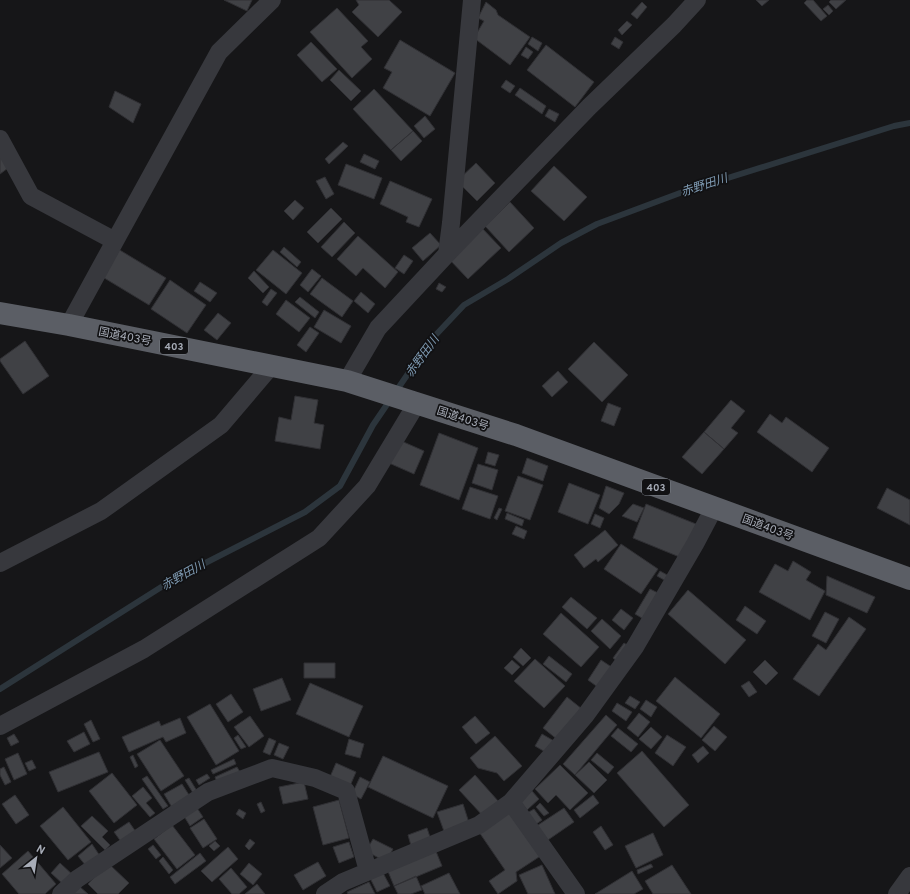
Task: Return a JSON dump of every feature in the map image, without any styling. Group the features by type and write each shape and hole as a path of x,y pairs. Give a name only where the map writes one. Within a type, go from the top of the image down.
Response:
{"highway":[{"name":"国道403号","path":"0,314 69,325 272,365 357,385 409,400 516,435 910,579"}],"street":[{"path":"69,325 218,52 272,0"},
{"path":"447,254 472,0"},
{"path":"357,385 378,328 584,112 674,25 697,0"},
{"path":"0,139 31,196 115,241"},
{"path":"0,564 101,511 221,425 272,365"},
{"path":"0,726 144,649 319,538 367,486 409,400"},
{"path":"325,894 342,888 368,871 479,825 511,802 586,716 635,647 696,544 714,508"},
{"path":"61,894 77,879 208,792 272,768 315,778 346,791 368,871"},
{"path":"511,802 576,894"},
{"path":"897,894 910,876"}],"building":[{"path":"224,0 252,0 247,11"},
{"path":"356,0 389,0 402,12 378,37 352,12 359,5"},
{"path":"756,0 769,0 762,6"},
{"path":"807,0 813,0 827,16 821,21 804,3"},
{"path":"831,0 846,0 836,9 829,2"},
{"path":"486,2 496,10 498,15 530,37 510,65 474,38 484,21 478,18"},
{"path":"642,2 647,7 637,19 631,14"},
{"path":"828,5 833,11 829,15 823,9"},
{"path":"337,8 368,41 361,47 372,59 352,78 310,32"},
{"path":"627,21 632,25 622,35 618,30"},
{"path":"532,37 542,43 538,51 528,44"},
{"path":"615,37 623,42 619,49 611,44"},
{"path":"400,40 455,73 430,116 383,88 392,72 384,68"},
{"path":"311,42 337,69 322,82 297,55"},
{"path":"546,45 594,82 575,107 527,70"},
{"path":"526,47 533,52 528,59 521,55"},
{"path":"339,70 361,91 351,101 330,80"},
{"path":"506,80 515,86 510,93 501,87"},
{"path":"520,88 546,106 542,114 515,95"},
{"path":"374,89 413,131 391,150 353,109"},
{"path":"115,91 141,104 133,123 109,107"},
{"path":"549,109 559,114 555,122 545,116"},
{"path":"425,116 435,129 424,138 414,126"},
{"path":"413,131 422,141 401,161 391,150"},
{"path":"343,142 348,146 329,164 325,159"},
{"path":"364,154 379,161 375,169 360,162"},
{"path":"0,155 8,168 0,174"},
{"path":"476,163 495,183 477,201 457,181"},
{"path":"346,164 382,178 374,199 338,185"},
{"path":"554,166 587,197 564,221 531,191"},
{"path":"325,177 334,194 326,199 316,181"},
{"path":"390,181 432,199 419,227 406,222 408,217 380,204"},
{"path":"295,200 304,208 293,220 284,211"},
{"path":"510,202 534,228 509,252 485,226"},
{"path":"331,208 342,219 318,243 307,232"},
{"path":"344,222 355,233 332,257 321,247"},
{"path":"481,227 501,248 468,279 448,258"},
{"path":"430,233 441,245 423,261 412,248"},
{"path":"358,236 398,272 385,288 363,268 356,276 337,259"},
{"path":"284,247 301,262 297,267 280,252"},
{"path":"118,249 166,278 149,305 101,276"},
{"path":"273,250 302,273 286,294 256,270"},
{"path":"404,255 413,261 404,274 395,268"},
{"path":"312,269 321,276 308,292 300,285"},
{"path":"254,271 269,287 263,293 248,278"},
{"path":"322,278 353,301 342,317 310,294"},
{"path":"170,280 206,305 187,333 151,309"},
{"path":"200,282 217,293 210,302 194,291"},
{"path":"439,283 446,287 442,292 436,289"},
{"path":"271,289 277,293 267,306 262,302"},
{"path":"361,292 375,304 368,313 354,301"},
{"path":"300,297 319,312 315,318 295,302"},
{"path":"286,300 310,318 299,332 276,314"},
{"path":"324,310 351,326 341,343 314,327"},
{"path":"218,313 231,323 217,340 204,330"},
{"path":"310,327 319,333 306,352 297,345"},
{"path":"25,341 49,376 23,394 0,359"},
{"path":"594,342 628,375 602,402 568,369"},
{"path":"558,371 568,382 552,397 542,386"},
{"path":"295,396 318,400 314,423 324,425 320,449 275,441 279,417 291,420"},
{"path":"731,400 745,411 731,428 738,433 724,449 704,432"},
{"path":"608,403 621,408 614,426 601,421"},
{"path":"770,414 782,423 786,417 829,448 812,472 757,432"},
{"path":"704,432 724,449 702,474 682,457"},
{"path":"439,433 478,448 459,500 420,485"},
{"path":"399,440 424,451 414,474 389,463"},
{"path":"488,452 499,455 495,466 485,463"},
{"path":"527,458 548,466 543,481 522,473"},
{"path":"478,464 498,470 492,490 472,483"},
{"path":"518,476 543,485 530,520 505,511"},
{"path":"569,483 600,495 588,524 558,512"},
{"path":"606,486 624,493 619,504 609,514 599,508"},
{"path":"470,487 498,496 490,519 462,509"},
{"path":"887,488 910,500 910,525 877,508"},
{"path":"633,504 644,508 637,522 622,516"},
{"path":"646,504 696,524 682,558 633,538"},
{"path":"499,508 502,509 497,520 494,518"},
{"path":"507,513 524,520 522,526 505,519"},
{"path":"595,514 604,518 600,528 591,524"},
{"path":"516,526 527,531 524,539 512,534"},
{"path":"605,530 618,545 598,562 596,559 584,568 574,555"},
{"path":"621,544 658,569 641,594 604,569"},
{"path":"793,561 811,572 806,580 825,591 810,620 759,592 775,564 788,571"},
{"path":"660,571 669,576 666,581 657,576"},
{"path":"827,576 875,597 867,613 826,595"},
{"path":"650,589 662,595 647,621 635,614"},
{"path":"688,590 746,640 725,664 668,614"},
{"path":"571,597 597,618 587,629 562,607"},
{"path":"745,606 766,621 757,634 736,620"},
{"path":"621,609 633,618 624,630 612,620"},
{"path":"825,612 839,619 826,643 812,636"},
{"path":"561,613 599,647 581,667 543,634"},
{"path":"849,617 866,629 819,696 793,679 818,644 826,650"},
{"path":"602,619 621,636 610,649 591,631"},
{"path":"624,643 630,647 618,662 613,658"},
{"path":"521,648 531,658 523,666 513,657"},
{"path":"549,656 572,674 566,682 543,664"},
{"path":"535,659 565,686 544,708 514,681"},
{"path":"512,660 520,667 512,675 504,668"},
{"path":"601,660 613,668 599,688 588,680"},
{"path":"765,660 778,673 766,685 753,672"},
{"path":"304,663 335,663 335,678 304,678"},
{"path":"675,677 720,714 701,738 656,701"},
{"path":"282,678 291,700 261,711 253,689"},
{"path":"749,681 757,692 749,697 741,686"},
{"path":"310,683 363,706 349,737 296,714"},
{"path":"231,694 243,712 228,722 216,704"},
{"path":"630,696 640,702 635,709 625,703"},
{"path":"567,697 582,709 558,740 543,728"},
{"path":"646,700 657,707 651,717 640,709"},
{"path":"617,703 632,712 626,721 612,711"},
{"path":"210,704 239,751 216,765 187,717"},
{"path":"639,713 650,722 638,737 627,728"},
{"path":"606,715 617,725 575,775 563,764"},
{"path":"250,716 264,736 249,747 234,727"},
{"path":"475,716 490,733 476,744 462,727"},
{"path":"180,718 186,733 166,742 163,737 129,752 122,737 159,721 161,726"},
{"path":"91,720 100,739 93,742 84,724"},
{"path":"714,726 727,737 715,751 702,740"},
{"path":"651,727 662,737 651,749 639,739"},
{"path":"618,728 638,744 631,752 611,736"},
{"path":"84,732 90,744 74,752 67,741"},
{"path":"14,734 19,742 11,746 7,738"},
{"path":"542,734 554,741 547,753 535,746"},
{"path":"238,735 246,747 241,749 234,738"},
{"path":"667,735 686,747 673,766 655,753"},
{"path":"495,736 522,766 504,781 497,773 478,768 470,758"},
{"path":"269,738 276,741 270,755 263,752"},
{"path":"349,739 364,744 360,758 345,754"},
{"path":"160,740 184,776 161,791 137,754"},
{"path":"279,743 289,747 283,759 274,755"},
{"path":"703,746 709,753 698,763 692,755"},
{"path":"642,751 689,805 664,827 617,773"},
{"path":"99,752 108,772 58,792 49,772"},
{"path":"18,753 27,774 14,780 5,759"},
{"path":"597,753 614,767 608,774 591,760"},
{"path":"133,755 138,766 135,768 130,757"},
{"path":"383,756 448,786 433,818 368,787"},
{"path":"234,759 236,764 213,774 211,770"},
{"path":"32,760 36,768 29,771 25,763"},
{"path":"589,762 607,780 594,793 575,775"},
{"path":"336,763 356,772 350,786 330,777"},
{"path":"560,765 588,793 570,810 556,795 548,803 535,789"},
{"path":"4,767 11,782 5,785 0,775 0,769"},
{"path":"237,767 240,772 217,782 215,777"},
{"path":"112,773 137,805 114,823 89,791"},
{"path":"207,774 210,778 199,785 196,780"},
{"path":"475,775 499,802 483,816 459,790"},
{"path":"147,776 168,806 163,809 142,779"},
{"path":"360,777 370,782 361,799 352,794"},
{"path":"189,778 197,791 193,793 185,780"},
{"path":"304,782 308,799 283,804 279,787"},
{"path":"182,784 191,798 173,809 164,794"},
{"path":"143,787 152,798 146,803 155,813 150,817 132,796"},
{"path":"532,791 539,799 527,810 520,801"},
{"path":"15,795 29,815 16,824 2,804"},
{"path":"593,795 599,803 580,818 574,810"},
{"path":"339,800 349,838 323,845 313,807"},
{"path":"261,802 265,811 261,813 257,804"},
{"path":"540,803 549,813 544,816 536,807"},
{"path":"463,804 470,826 445,834 437,812"},
{"path":"195,805 203,817 190,826 182,813"},
{"path":"63,807 91,842 68,860 40,826"},
{"path":"564,808 574,822 545,842 535,827"},
{"path":"239,809 246,813 243,819 236,814"},
{"path":"534,809 542,820 535,825 527,813"},
{"path":"511,810 542,855 516,872 517,881 498,894 489,881 505,870 479,832"},
{"path":"92,816 108,831 102,837 110,845 105,850 81,826"},
{"path":"204,819 217,839 203,848 190,828"},
{"path":"129,822 136,832 122,843 114,832"},
{"path":"172,825 195,855 177,869 154,839"},
{"path":"601,826 613,845 605,850 593,832"},
{"path":"427,828 432,843 412,849 408,835"},
{"path":"653,833 663,855 636,868 625,846"},
{"path":"250,839 255,843 249,850 245,846"},
{"path":"373,839 393,849 386,862 366,851"},
{"path":"215,841 220,846 214,851 209,846"},
{"path":"349,842 354,857 339,863 333,847"},
{"path":"92,844 100,856 86,866 78,856"},
{"path":"0,845 12,858 0,868"},
{"path":"153,845 161,855 156,859 148,849"},
{"path":"228,847 238,859 212,882 201,871"},
{"path":"435,849 442,866 394,886 387,869"},
{"path":"28,851 56,884 45,894 19,894 2,874"},
{"path":"200,853 206,861 175,884 170,877"},
{"path":"163,857 173,870 169,874 159,861"},
{"path":"318,862 326,876 303,890 294,875"},
{"path":"60,863 74,876 64,885 51,873"},
{"path":"108,863 129,883 118,894 98,894 88,884"},
{"path":"249,863 262,874 253,885 240,874"},
{"path":"651,864 653,867 638,874 637,870"},
{"path":"542,865 555,894 528,894 519,875"},
{"path":"672,865 691,894 653,894 645,881"},
{"path":"231,868 247,887 239,894 232,894 219,879"},
{"path":"382,871 390,886 377,892 370,878"},
{"path":"632,871 643,889 634,894 595,894"},
{"path":"449,873 460,894 425,894 421,886"},
{"path":"416,876 422,890 411,894 398,894 394,886"},
{"path":"369,882 375,894 348,894 347,892"},
{"path":"257,884 265,894 245,894"},
{"path":"79,886 88,894 72,894"}],"waterway":[{"name":"赤野田川","path":"0,689 174,579 305,512 340,486 373,425 431,340 464,305 508,279 561,243 597,224 680,193 894,126 910,123"}]}
